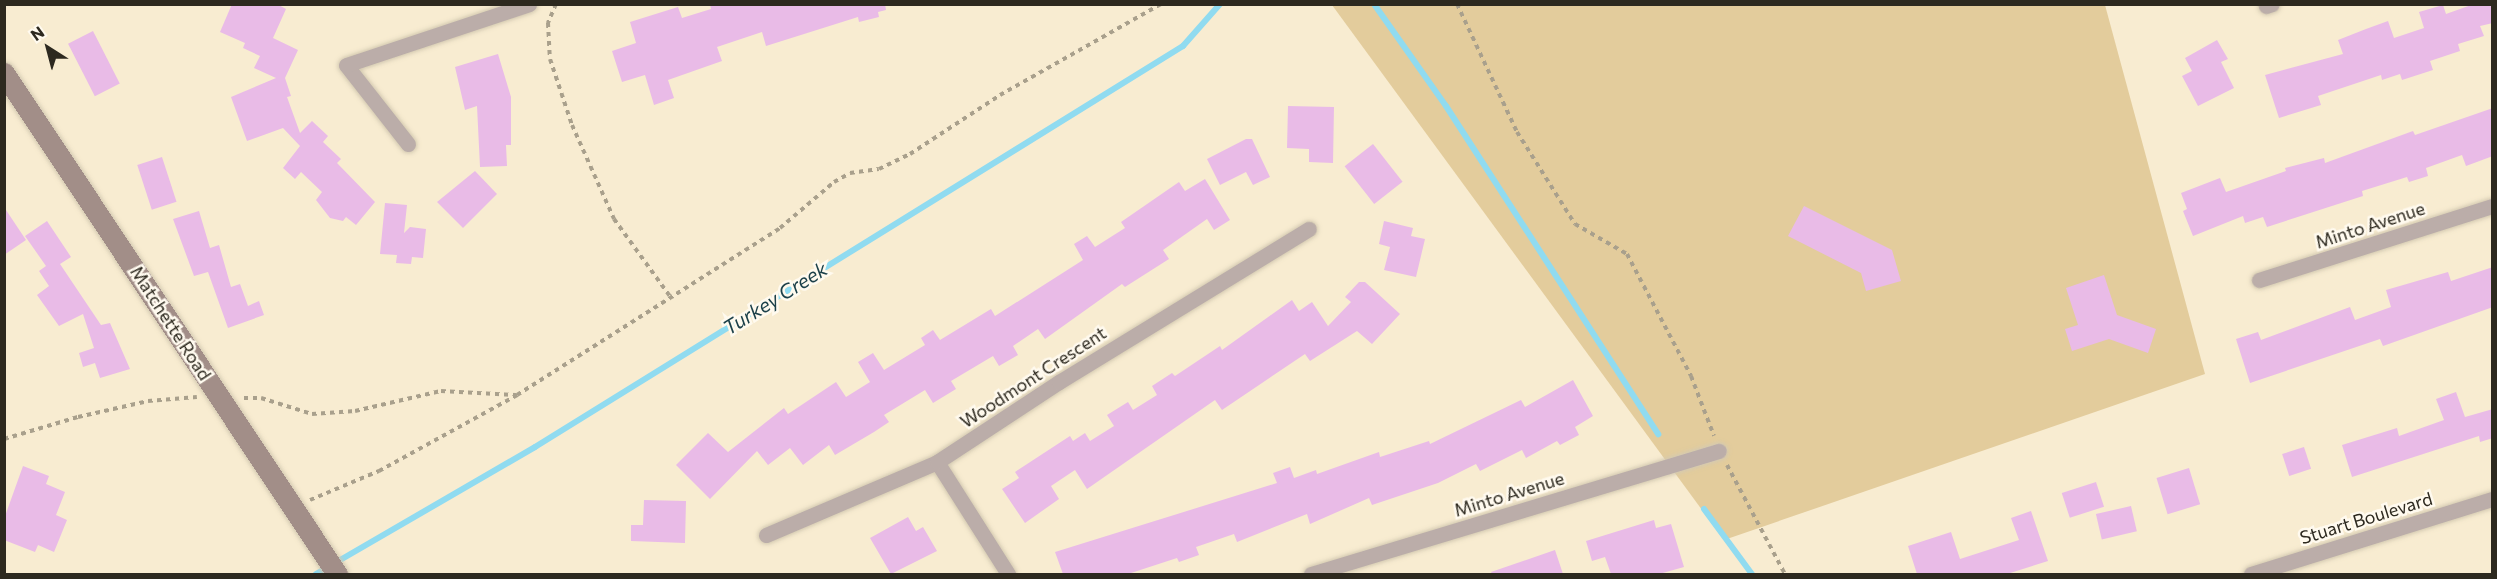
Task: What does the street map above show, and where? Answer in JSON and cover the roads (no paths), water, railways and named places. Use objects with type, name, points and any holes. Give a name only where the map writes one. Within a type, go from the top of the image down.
[{"type":"street","points":[[408,144],[346,65],[529,4]]},
{"type":"street","name":"Matchette Road","points":[[4,73],[337,574]]},
{"type":"street","name":"Minto Avenue","points":[[2259,280],[2493,206]]},
{"type":"street","name":"Woodmont Crescent","points":[[766,535],[937,462],[1059,381],[1309,229]]},
{"type":"street","name":"Minto Avenue","points":[[1311,574],[1719,451]]},
{"type":"street","points":[[937,462],[1008,574]]},
{"type":"street","name":"Stuart Boulevard","points":[[2259,573],[2493,499]]},
{"type":"waterway","name":"Turkey Creek","points":[[316,574],[535,447],[1183,46],[1220,4]]},
{"type":"waterway","points":[[1374,4],[1446,106],[1658,434]]},
{"type":"waterway","points":[[1704,509],[1752,574]]}]
